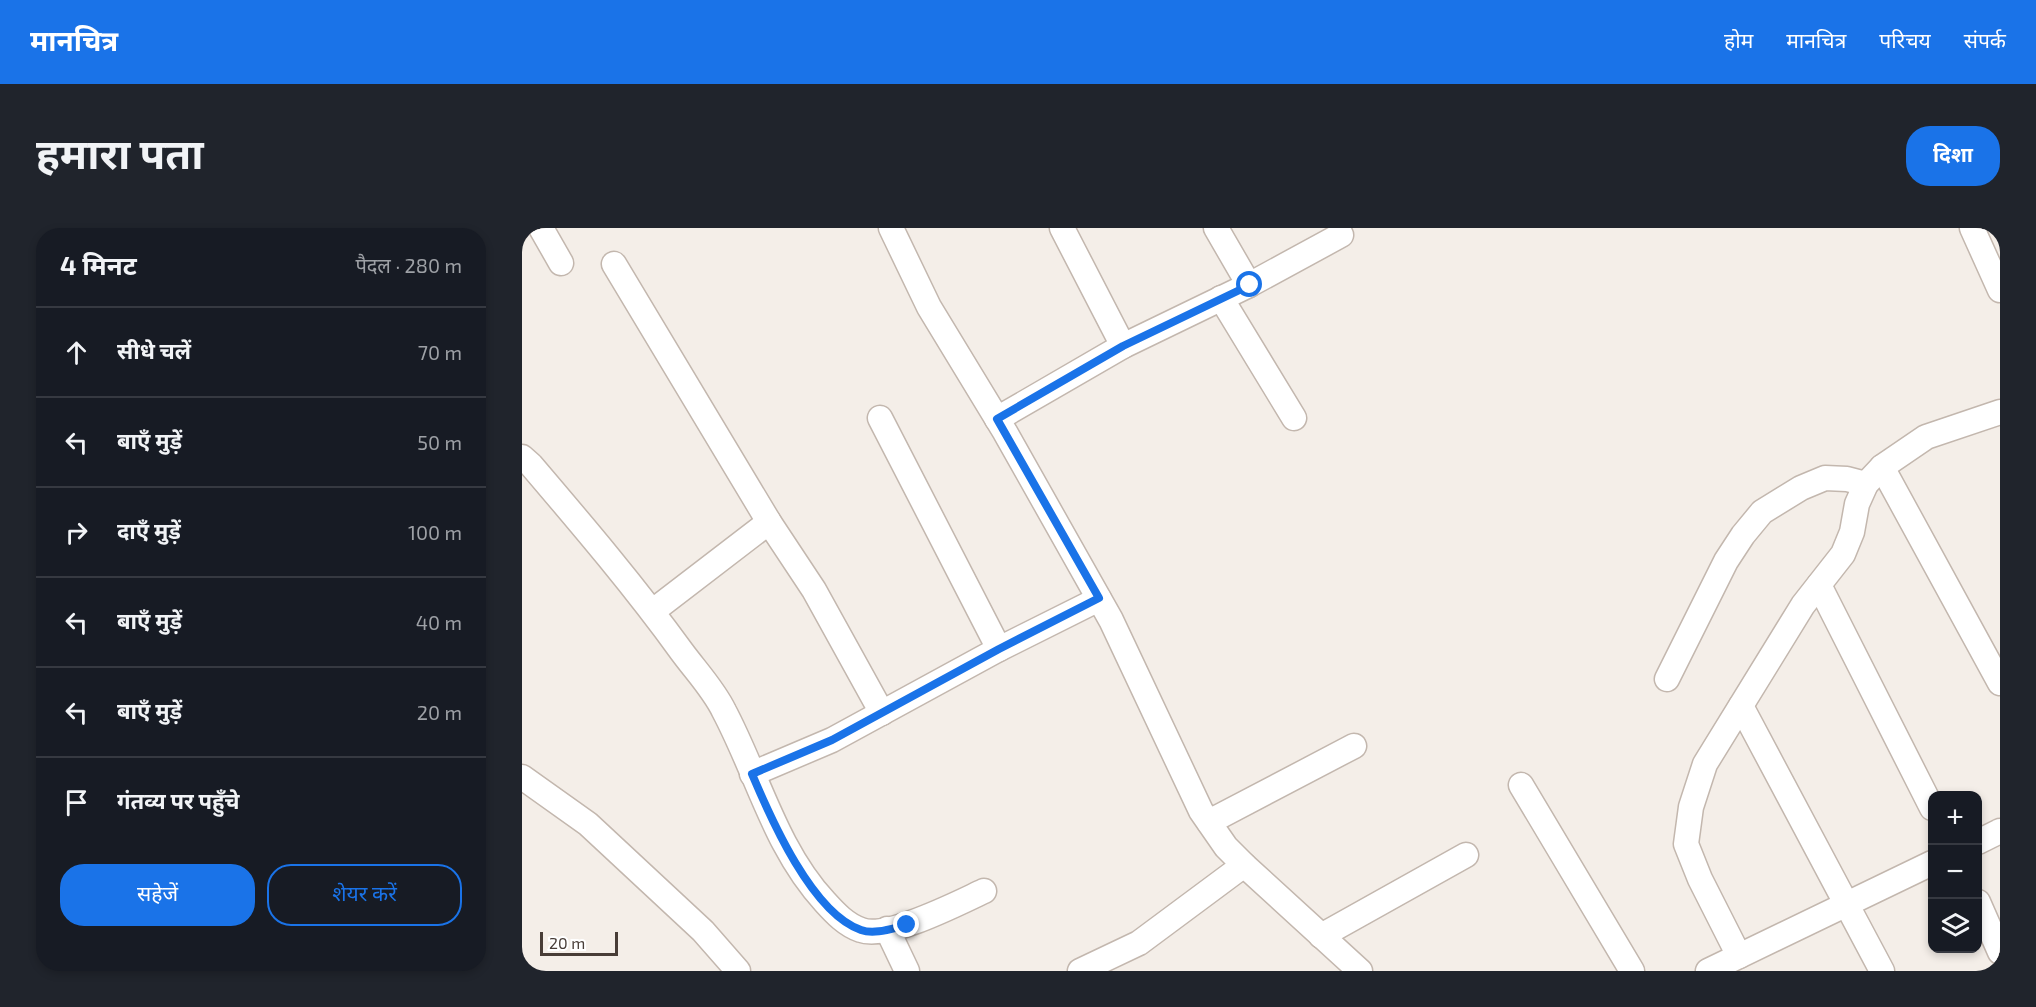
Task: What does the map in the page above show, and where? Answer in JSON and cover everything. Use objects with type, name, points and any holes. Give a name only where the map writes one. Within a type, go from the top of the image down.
[{"type":"street","points":[[542,228],[561,263]]},
{"type":"street","points":[[891,228],[929,307],[997,419],[1099,598],[1155,710],[1201,811],[1226,847],[1360,971]]},
{"type":"street","points":[[1062,228],[1123,346]]},
{"type":"street","points":[[1216,228],[1250,285]]},
{"type":"street","points":[[1972,228],[2000,290]]},
{"type":"street","points":[[997,419],[1123,346],[1250,285],[1341,235]]},
{"type":"street","points":[[614,264],[769,522],[814,591],[882,713]]},
{"type":"street","points":[[1221,298],[1294,418]]},
{"type":"street","points":[[1739,956],[1700,879],[1686,844],[1691,807],[1705,764],[1803,605],[1843,554],[1852,532],[1857,504],[1874,475],[1926,437],[2000,412]]},
{"type":"street","points":[[880,418],[999,649]]},
{"type":"street","points":[[525,468],[653,611],[724,709],[769,814],[794,861],[819,895],[839,917],[861,930],[873,932],[907,925],[984,891]]},
{"type":"street","points":[[1667,679],[1726,561],[1762,512],[1801,488],[1825,478],[1847,479],[1874,475]]},
{"type":"street","points":[[1874,475],[2000,683]]},
{"type":"street","points":[[653,611],[769,522]]},
{"type":"street","points":[[1819,585],[1928,800]]},
{"type":"street","points":[[752,774],[832,740],[999,649],[1099,598]]},
{"type":"street","points":[[1741,706],[1882,971]]},
{"type":"street","points":[[1209,822],[1354,746]]},
{"type":"street","points":[[522,777],[588,824],[703,931],[738,971]]},
{"type":"street","points":[[1521,785],[1632,971]]},
{"type":"street","points":[[1982,840],[2000,831]]},
{"type":"street","points":[[1321,936],[1466,855]]},
{"type":"street","points":[[1080,971],[1139,943],[1244,865]]},
{"type":"street","points":[[1708,971],[1928,865]]},
{"type":"street","points":[[1982,913],[2000,952]]},
{"type":"street","points":[[887,929],[908,971]]},
{"type":"route","points":[[907,925],[873,932],[861,930],[839,917],[819,895],[794,861],[769,814],[752,774],[832,740],[999,649],[1099,598],[997,419],[1123,346],[1250,285]]}]
